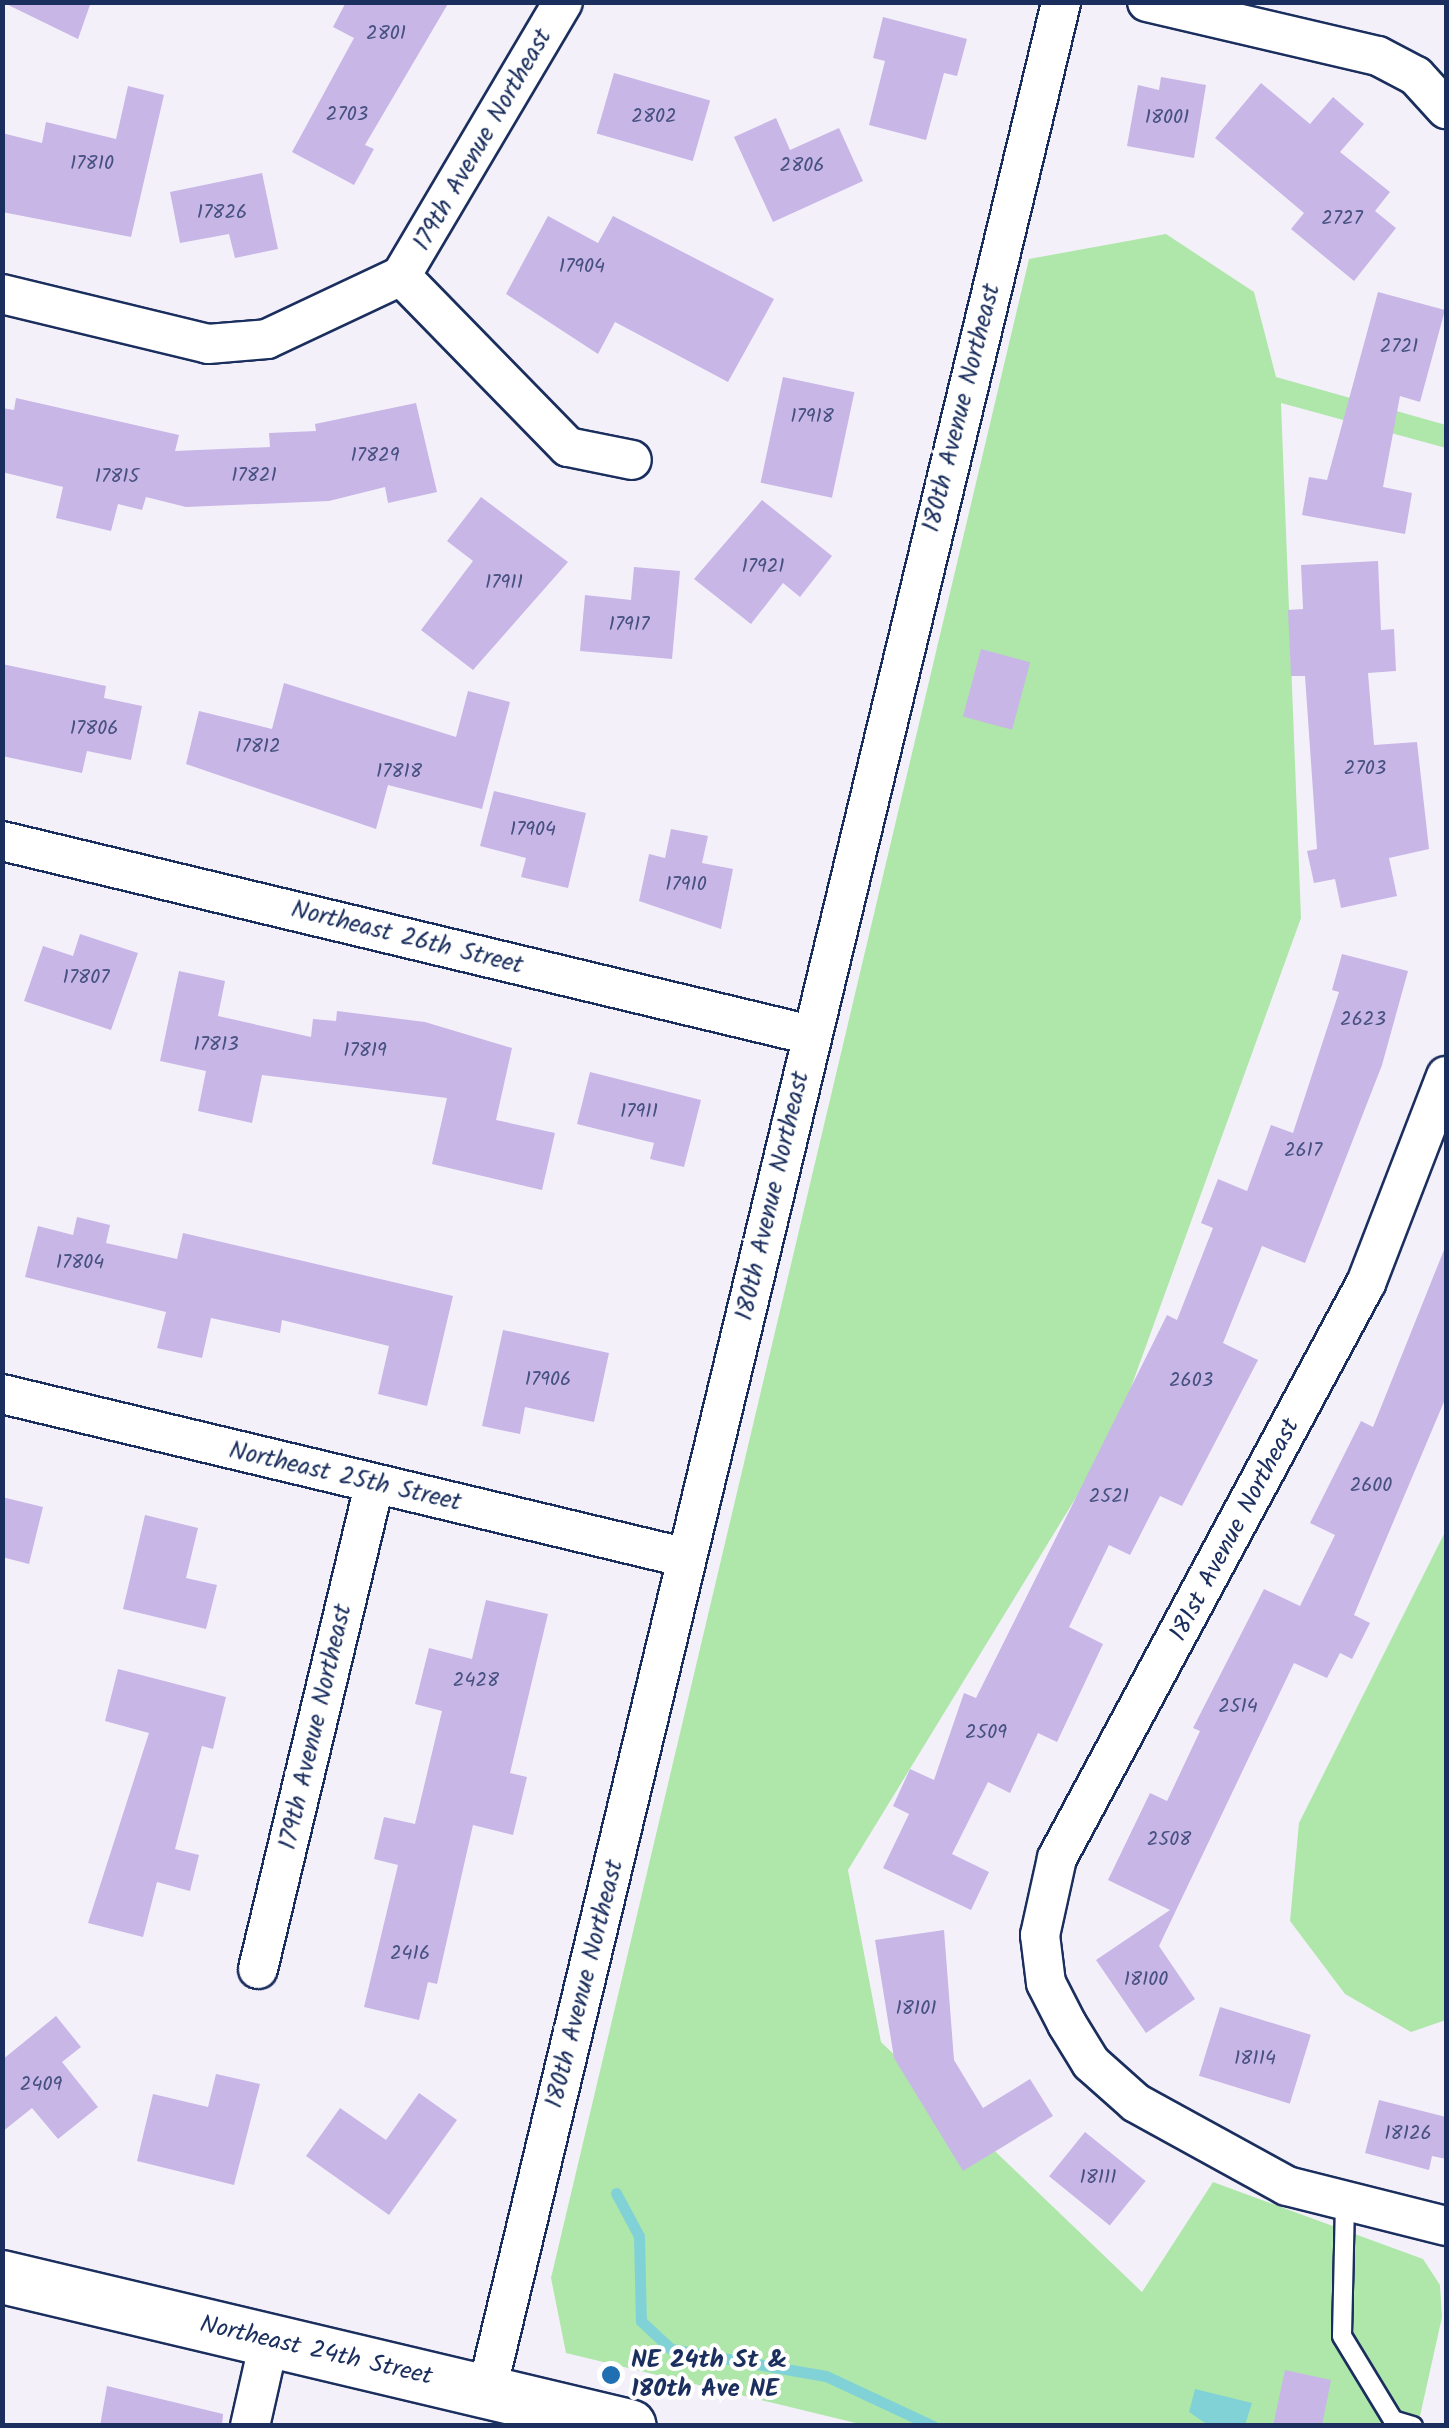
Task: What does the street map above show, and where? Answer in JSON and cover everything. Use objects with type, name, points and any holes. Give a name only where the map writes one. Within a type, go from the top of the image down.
[{"type":"main road","name":"Northeast 24th Street","points":[[2,2278],[630,2426]]},
{"type":"street","name":"179th Avenue Northeast","points":[[401,276],[563,2]]},
{"type":"street","name":"180th Avenue Northeast","points":[[488,2390],[1061,2]]},
{"type":"street","points":[[1147,2],[1378,56],[1416,76],[1446,109]]},
{"type":"street","points":[[2,294],[208,344],[267,339],[401,276],[568,446],[632,460]]},
{"type":"street","name":"Northeast 26th Street","points":[[2,841],[811,1036]]},
{"type":"street","name":"181st Avenue Northeast","points":[[1345,2203],[1287,2186],[1136,2103],[1091,2063],[1046,1983],[1044,1891],[1057,1858],[1366,1283],[1446,1076]]},
{"type":"street","name":"Northeast 25th Street","points":[[2,1394],[687,1558]]},
{"type":"street","name":"179th Avenue Northeast","points":[[258,1970],[374,1484]]},
{"type":"street","points":[[1345,2203],[1446,2226]]},
{"type":"street","points":[[250,2426],[269,2342]]},
{"type":"lane","points":[[1345,2203],[1342,2336],[1392,2420],[1414,2426]]},
{"type":"green space","points":[[1166,234],[1254,292],[1276,377],[1446,425],[1446,448],[1281,403],[1301,918],[1113,1437],[848,1870],[881,2042],[1142,2292],[1213,2182],[1423,2259],[1440,2285],[1442,2317],[1418,2425],[864,2425],[566,2353],[551,2278],[1029,259]]},
{"type":"green space","points":[[1446,1530],[1446,2020],[1411,2032],[1345,1994],[1290,1921],[1299,1823]]},
{"type":"water","points":[[1195,2389],[1252,2403],[1245,2425],[1208,2425],[1189,2412]]},
{"type":"building","points":[[2,2],[91,2],[78,39]]},
{"type":"building","points":[[346,2],[449,2],[365,145],[374,149],[354,185],[292,152],[354,38],[333,27]]},
{"type":"building","points":[[883,17],[967,39],[957,76],[944,73],[926,140],[869,125],[885,61],[873,58]]},
{"type":"building","points":[[614,73],[710,101],[693,161],[597,134]]},
{"type":"building","points":[[1161,77],[1206,85],[1194,158],[1127,146],[1138,85],[1159,90]]},
{"type":"building","points":[[1261,83],[1310,124],[1333,97],[1364,124],[1340,152],[1390,192],[1375,211],[1396,228],[1354,281],[1291,229],[1304,213],[1215,138]]},
{"type":"building","points":[[128,86],[164,95],[131,237],[2,212],[2,133],[42,143],[46,122],[116,139]]},
{"type":"building","points":[[776,118],[790,150],[839,128],[863,181],[773,222],[734,137]]},
{"type":"building","points":[[262,173],[278,249],[235,258],[229,234],[180,243],[170,192]]},
{"type":"building","points":[[548,216],[598,243],[613,216],[774,299],[728,382],[615,322],[598,354],[506,294]]},
{"type":"building","points":[[1378,292],[1445,310],[1420,402],[1400,396],[1383,487],[1412,493],[1405,534],[1302,515],[1309,477],[1327,480]]},
{"type":"building","points":[[783,377],[854,392],[832,498],[761,483]]},
{"type":"building","points":[[16,398],[179,435],[175,451],[270,447],[269,433],[316,431],[315,424],[416,403],[437,492],[388,503],[385,487],[329,501],[186,507],[146,497],[142,510],[118,504],[111,531],[56,518],[63,487],[2,472],[2,408],[14,410]]},
{"type":"building","points":[[481,497],[568,562],[473,670],[421,630],[473,561],[447,541]]},
{"type":"building","points":[[762,500],[832,556],[800,597],[783,583],[751,624],[694,579]]},
{"type":"building","points":[[1378,561],[1381,630],[1394,629],[1396,671],[1368,673],[1374,745],[1417,742],[1429,849],[1389,858],[1397,896],[1341,908],[1335,879],[1314,883],[1307,851],[1317,849],[1305,676],[1291,676],[1288,610],[1303,609],[1301,565]]},
{"type":"building","points":[[634,567],[680,571],[672,659],[580,651],[585,595],[631,600]]},
{"type":"building","points":[[981,649],[1030,662],[1012,730],[963,717]]},
{"type":"building","points":[[2,664],[106,686],[104,698],[142,706],[131,760],[87,751],[82,773],[2,756]]},
{"type":"building","points":[[284,683],[456,737],[468,691],[510,702],[482,809],[388,785],[376,829],[186,764],[199,711],[272,729]]},
{"type":"building","points":[[494,791],[586,813],[568,888],[521,877],[526,858],[480,846]]},
{"type":"building","points":[[671,829],[708,836],[702,863],[733,869],[721,929],[639,901],[649,854],[665,858]]},
{"type":"building","points":[[80,934],[138,953],[111,1030],[24,1001],[43,946],[73,956]]},
{"type":"building","points":[[1342,954],[1408,971],[1382,1065],[1305,1263],[1262,1246],[1223,1343],[1258,1360],[1182,1506],[1160,1496],[1130,1555],[1109,1545],[1069,1627],[1103,1644],[1057,1742],[1038,1733],[1010,1793],[988,1782],[952,1854],[989,1872],[971,1910],[883,1868],[909,1814],[893,1806],[910,1769],[934,1780],[964,1693],[976,1698],[1167,1315],[1177,1320],[1213,1228],[1201,1223],[1218,1179],[1247,1191],[1271,1125],[1293,1133],[1339,992],[1332,990]]},
{"type":"building","points":[[179,971],[225,981],[218,1016],[311,1037],[313,1019],[336,1021],[337,1011],[425,1022],[512,1048],[496,1120],[555,1133],[542,1190],[432,1164],[447,1098],[262,1075],[252,1123],[198,1111],[206,1071],[160,1061]]},
{"type":"building","points":[[590,1072],[701,1100],[684,1167],[650,1159],[654,1143],[577,1124]]},
{"type":"building","points":[[77,1217],[110,1225],[106,1243],[177,1259],[183,1233],[453,1296],[427,1406],[378,1394],[389,1346],[282,1320],[280,1333],[211,1318],[202,1358],[157,1348],[166,1312],[25,1277],[38,1226],[73,1235]]},
{"type":"building","points":[[1446,1245],[1446,1397],[1354,1615],[1370,1623],[1352,1659],[1340,1653],[1327,1678],[1294,1663],[1159,1946],[1195,1999],[1146,2033],[1096,1960],[1170,1910],[1108,1880],[1150,1793],[1167,1801],[1200,1731],[1193,1728],[1264,1589],[1300,1606],[1335,1535],[1310,1523],[1361,1421],[1373,1427]]},
{"type":"building","points":[[503,1330],[609,1353],[594,1422],[525,1407],[520,1434],[482,1426]]},
{"type":"building","points":[[2,1497],[43,1507],[29,1564],[2,1557]]},
{"type":"building","points":[[145,1515],[198,1528],[186,1578],[217,1585],[206,1629],[123,1609]]},
{"type":"building","points":[[486,1600],[548,1614],[510,1773],[527,1777],[513,1835],[473,1825],[437,1984],[428,1982],[419,2020],[364,2007],[398,1865],[374,1859],[384,1817],[415,1824],[442,1711],[415,1704],[429,1648],[472,1659]]},
{"type":"building","points":[[118,1669],[226,1697],[213,1749],[202,1746],[175,1849],[199,1855],[190,1891],[157,1882],[143,1937],[88,1923],[149,1733],[105,1721]]},
{"type":"building","points":[[944,1930],[954,2060],[983,2108],[1030,2079],[1053,2116],[963,2171],[894,2058],[875,1940]]},
{"type":"building","points":[[1220,2007],[1311,2035],[1290,2104],[1199,2076]]},
{"type":"building","points":[[56,2016],[81,2047],[62,2062],[98,2107],[58,2139],[32,2108],[2,2132],[2,2060]]},
{"type":"building","points":[[216,2074],[260,2084],[234,2185],[137,2161],[153,2094],[208,2107]]},
{"type":"building","points":[[419,2093],[457,2120],[389,2215],[306,2156],[340,2108],[386,2140]]},
{"type":"building","points":[[1379,2100],[1446,2117],[1446,2159],[1432,2156],[1429,2170],[1365,2153]]},
{"type":"building","points":[[1085,2132],[1146,2181],[1110,2225],[1049,2176]]},
{"type":"building","points":[[1285,2370],[1331,2380],[1322,2426],[1273,2426]]},
{"type":"building","points":[[107,2386],[223,2414],[222,2426],[100,2426]]},
{"type":"waterway","points":[[616,2193],[639,2236],[641,2321],[671,2349],[826,2376],[933,2426]]},
{"type":"place","name":"NE 24th St & 180th Ave NE","points":[[611,2375]]}]
